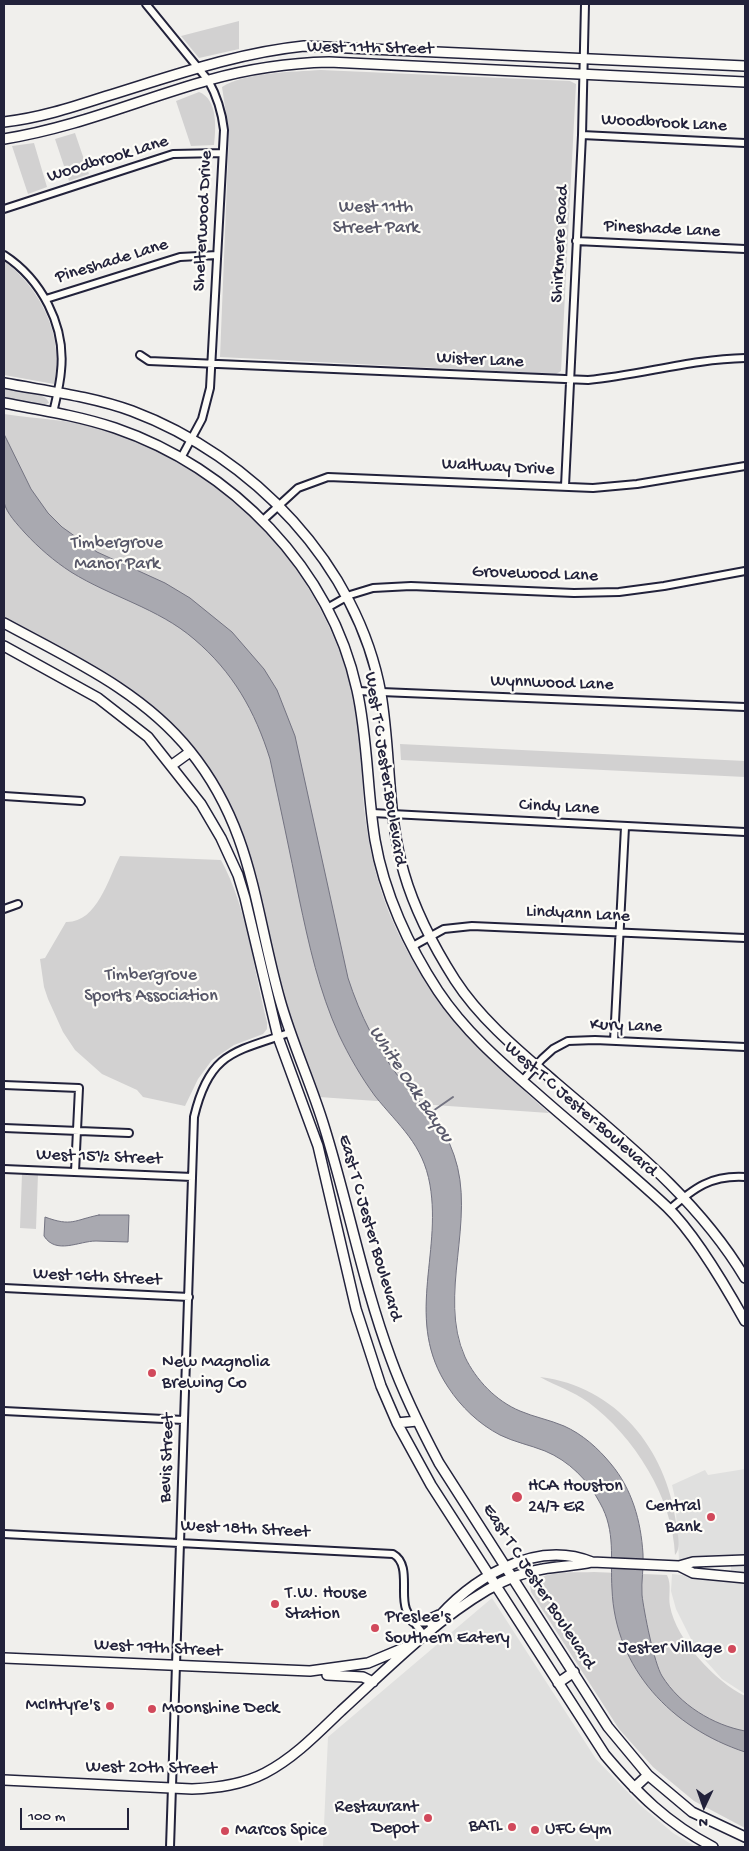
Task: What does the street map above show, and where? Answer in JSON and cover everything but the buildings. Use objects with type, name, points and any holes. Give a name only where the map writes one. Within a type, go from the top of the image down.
[{"type":"main road","name":"West 11th Street","points":[[4,122],[24,120],[64,110],[197,68],[276,49],[330,46],[745,66]]},
{"type":"main road","points":[[329,62],[330,46]]},
{"type":"main road","points":[[454,68],[456,52]]},
{"type":"main road","name":"West 11th Street","points":[[4,138],[70,126],[208,80],[274,66],[329,62],[745,82]]},
{"type":"main road","points":[[692,79],[693,63]]},
{"type":"main road","points":[[64,110],[70,126]]},
{"type":"main road","name":"West T C Jester Boulevard","points":[[4,383],[130,410],[191,439],[235,468],[277,506],[323,560],[346,597],[361,629],[380,692],[387,734],[393,814],[404,872],[430,936],[473,1004],[491,1024],[650,1164],[684,1197],[711,1228],[745,1278]]},
{"type":"main road","name":"West T C Jester Boulevard","points":[[8,404],[117,429],[182,458],[216,481],[262,521],[288,549],[327,608],[348,658],[357,691],[376,844],[396,914],[436,989],[453,1013],[481,1045],[670,1209],[722,1280],[745,1321]]},
{"type":"main road","name":"East T C Jester Boulevard","points":[[4,623],[124,690],[166,724],[190,752],[220,793],[247,857],[289,1033],[324,1123],[373,1304],[392,1361],[417,1421],[439,1463],[608,1727],[648,1775],[692,1812],[745,1837]]},
{"type":"main road","name":"East T C Jester Boulevard","points":[[4,646],[98,698],[148,737],[201,804],[221,838],[238,875],[278,1037],[318,1146],[356,1309],[374,1369],[397,1423],[431,1485],[605,1755],[634,1788],[663,1816],[689,1835],[713,1847]]},
{"type":"main road","points":[[172,765],[190,752]]},
{"type":"main road","points":[[325,1173],[337,1170]]},
{"type":"main road","points":[[356,1309],[373,1304]]},
{"type":"main road","points":[[397,1423],[417,1421]]},
{"type":"main road","name":"West 20th Street","points":[[4,1780],[172,1788],[225,1786],[265,1773],[292,1755],[416,1643],[464,1592],[490,1575],[506,1566],[538,1557],[580,1557],[594,1562]]},
{"type":"main road","points":[[594,1562],[679,1566],[693,1562],[745,1560]]},
{"type":"main road","name":"West 20th Street","points":[[424,1635],[495,1585],[542,1568],[594,1562]]},
{"type":"main road","points":[[679,1566],[693,1573],[745,1578]]},
{"type":"main road","points":[[413,1621],[431,1620],[442,1614]]},
{"type":"main road","name":"West 19th Street","points":[[310,1671],[344,1668],[368,1663],[416,1643]]},
{"type":"main road","name":"West 19th Street","points":[[4,1658],[310,1671],[363,1677],[372,1682]]},
{"type":"main road","points":[[558,1683],[574,1672]]},
{"type":"main road","points":[[634,1788],[648,1775]]},
{"type":"street","name":"Shelterwood Drive","points":[[146,4],[208,80],[215,93],[222,116],[212,364],[206,405],[182,458]]},
{"type":"street","name":"Shirkmere Road","points":[[565,486],[582,135],[585,4]]},
{"type":"street","name":"Woodbrook Lane","points":[[582,135],[745,143]]},
{"type":"street","name":"Woodbrook Lane","points":[[4,209],[174,154],[222,153]]},
{"type":"street","name":"Pineshade Lane","points":[[576,241],[745,249]]},
{"type":"street","points":[[4,255],[19,266],[46,299],[60,339],[61,370],[53,413]]},
{"type":"street","name":"Pineshade Lane","points":[[46,299],[180,257],[217,255]]},
{"type":"street","name":"Wister Lane","points":[[140,355],[149,361],[569,380],[628,377],[676,366],[745,358]]},
{"type":"street","name":"Waltway Drive","points":[[262,521],[298,488],[328,477],[593,488],[637,484],[745,466]]},
{"type":"street","name":"Grovewood Lane","points":[[327,608],[346,597],[373,588],[411,586],[574,593],[619,592],[745,571]]},
{"type":"street","name":"Wynnwood Lane","points":[[357,691],[745,707]]},
{"type":"street","points":[[4,796],[81,801]]},
{"type":"street","name":"Cindy Lane","points":[[372,813],[745,832]]},
{"type":"street","points":[[614,1041],[625,827]]},
{"type":"street","points":[[4,909],[18,904]]},
{"type":"street","name":"Lindyann Lane","points":[[413,946],[430,936],[450,928],[472,926],[745,938]]},
{"type":"street","name":"Bevis Street","points":[[170,1847],[194,1116],[199,1096],[208,1075],[226,1057],[289,1033]]},
{"type":"street","name":"Kury Lane","points":[[522,1081],[553,1049],[568,1041],[614,1041],[745,1047]]},
{"type":"street","points":[[4,1084],[80,1088],[75,1172]]},
{"type":"street","points":[[4,1128],[129,1133]]},
{"type":"street","name":"West 15½ Street","points":[[4,1169],[192,1177]]},
{"type":"street","points":[[670,1209],[690,1191],[715,1178],[745,1177]]},
{"type":"street","name":"West 16th Street","points":[[4,1288],[189,1297]]},
{"type":"street","points":[[4,1410],[184,1420]]},
{"type":"street","name":"West 18th Street","points":[[4,1534],[394,1554],[399,1558],[403,1568],[404,1602],[413,1621],[424,1635]]},
{"type":"shaded area","points":[[4,434],[31,489],[48,513],[62,527],[97,552],[165,583],[190,598],[232,632],[264,669],[277,690],[295,736],[348,978],[353,992],[370,1031],[384,1056],[401,1080],[438,1124],[454,1155],[460,1180],[461,1205],[455,1308],[457,1333],[465,1357],[481,1382],[503,1402],[520,1411],[571,1429],[601,1452],[611,1464],[625,1484],[638,1518],[643,1559],[642,1595],[650,1637],[662,1676],[678,1696],[698,1712],[721,1724],[745,1731],[745,1752],[718,1741],[694,1728],[652,1692],[636,1669],[624,1645],[616,1618],[612,1589],[611,1545],[608,1524],[600,1503],[584,1479],[554,1455],[492,1431],[465,1408],[448,1387],[435,1362],[428,1337],[426,1313],[432,1237],[432,1211],[427,1171],[409,1136],[375,1096],[360,1074],[332,1018],[320,985],[311,950],[270,759],[250,709],[241,693],[220,665],[180,628],[150,611],[86,581],[47,554],[30,539],[10,515],[4,502],[2,478]]},
{"type":"shaded area","points":[[99,1215],[129,1215],[128,1242],[96,1241],[61,1246],[49,1242],[44,1236],[45,1217],[67,1222]]},
{"type":"shaded area","points":[[745,1469],[745,1694],[722,1679],[697,1651],[676,1609],[671,1591],[672,1574],[731,1580],[731,1557],[679,1559],[675,1498],[672,1485],[705,1470],[708,1475]]},
{"type":"shaded area","points":[[492,1598],[596,1759],[640,1805],[673,1833],[696,1847],[323,1847],[328,1737]]},
{"type":"green space","points":[[239,21],[239,49],[199,58],[181,36]]},
{"type":"green space","name":"West 11th Street Park","points":[[321,70],[570,81],[576,84],[561,371],[556,374],[220,357],[229,133],[222,87],[244,78],[283,72]]},
{"type":"green space","points":[[199,92],[210,101],[213,108],[215,123],[214,145],[191,146],[176,101]]},
{"type":"green space","points":[[75,133],[89,174],[69,181],[55,139]]},
{"type":"green space","points":[[34,143],[47,187],[28,194],[12,146]]},
{"type":"green space","points":[[4,261],[29,285],[47,315],[56,349],[57,367],[54,384],[4,375]]},
{"type":"green space","points":[[4,389],[36,393],[49,403],[41,406],[5,400]]},
{"type":"green space","name":"Timbergrove Manor Park","points":[[4,414],[92,426],[151,447],[195,471],[235,501],[271,537],[301,577],[326,620],[345,666],[359,727],[364,807],[370,848],[385,902],[404,946],[420,974],[458,1023],[478,1046],[549,1113],[319,1097],[295,1036],[285,1003],[253,865],[236,819],[217,783],[158,713],[134,693],[111,677],[4,619]]},
{"type":"green space","points":[[400,744],[745,761],[745,777],[401,760]]},
{"type":"green space","name":"Timbergrove Sports Association","points":[[120,856],[221,860],[238,899],[244,919],[267,1029],[263,1034],[234,1045],[212,1060],[198,1079],[185,1106],[143,1097],[137,1090],[102,1074],[75,1050],[63,1032],[44,987],[40,959],[45,958],[66,922],[77,920],[94,908]]},
{"type":"green space","points":[[22,1174],[38,1174],[36,1229],[20,1228]]},
{"type":"green space","points":[[540,1377],[567,1383],[592,1393],[614,1408],[633,1426],[649,1446],[661,1470],[670,1495],[679,1540],[675,1555],[673,1533],[659,1491],[635,1450],[621,1432],[588,1402]]},
{"type":"green space","points":[[594,1572],[667,1575],[670,1606],[674,1619],[689,1646],[722,1681],[745,1696],[745,1828],[694,1801],[653,1767],[619,1729],[531,1592],[530,1585],[544,1576],[560,1573]]},
{"type":"waterway","name":"White Oak Bayou","points":[[430,1113],[453,1097]]},
{"type":"place","name":"New Magnolia Brewing Co","points":[[152,1373]]},
{"type":"place","name":"HCA Houston 24/7 ER","points":[[517,1497]]},
{"type":"place","name":"Central Bank","points":[[711,1517]]},
{"type":"place","name":"T.W. House Station","points":[[275,1604]]},
{"type":"place","name":"Preslee's Southern Eatery","points":[[375,1628]]},
{"type":"place","name":"Jester Village","points":[[732,1649]]},
{"type":"place","name":"McIntyre's","points":[[110,1706]]},
{"type":"place","name":"Moonshine Deck","points":[[152,1709]]},
{"type":"place","name":"Restaurant Depot","points":[[428,1818]]},
{"type":"place","name":"BATL","points":[[512,1827]]},
{"type":"place","name":"UFC Gym","points":[[535,1830]]},
{"type":"place","name":"Marcos Spice","points":[[225,1831]]}]
